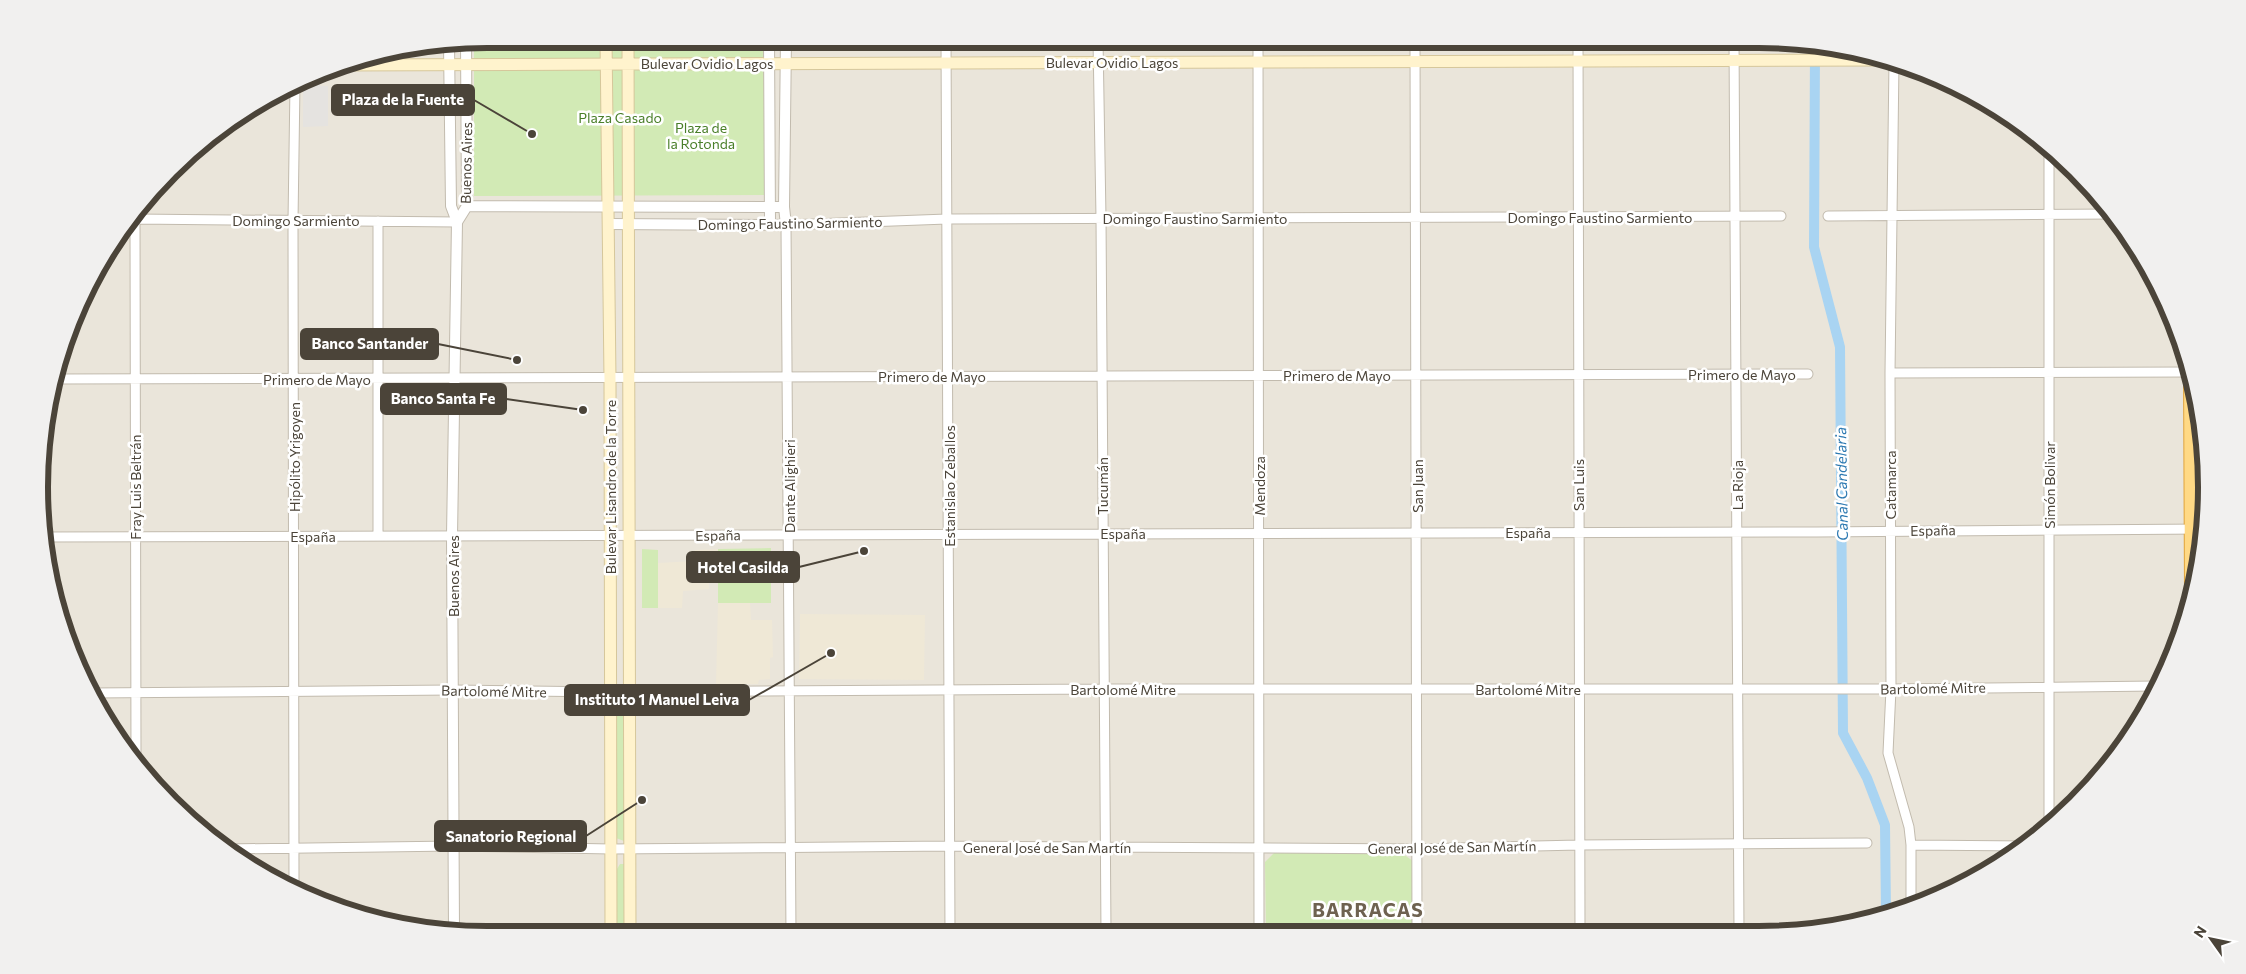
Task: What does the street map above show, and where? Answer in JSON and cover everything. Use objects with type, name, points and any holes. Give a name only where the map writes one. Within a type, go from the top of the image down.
[{"type":"highway","points":[[2193,419],[2198,520]]},
{"type":"main road","name":"Bulevar Lisandro de la Torre","points":[[606,48],[610,379],[609,692],[611,926]]},
{"type":"main road","name":"Bulevar Lisandro de la Torre","points":[[628,48],[630,926]]},
{"type":"main road","name":"Bulevar Ovidio Lagos","points":[[365,65],[1864,60]]},
{"type":"street","name":"Buenos Aires","points":[[457,222],[467,206],[466,48]]},
{"type":"street","points":[[770,48],[770,224]]},
{"type":"street","name":"Dante Alighieri","points":[[786,48],[784,207],[789,376],[791,926]]},
{"type":"street","name":"Estanislao Zeballos","points":[[946,48],[950,926]]},
{"type":"street","name":"Tucumán","points":[[1098,48],[1106,926]]},
{"type":"street","name":"Mendoza","points":[[1258,48],[1259,926]]},
{"type":"street","name":"San Juan","points":[[1415,48],[1418,689],[1417,926]]},
{"type":"street","name":"San Luis","points":[[1578,48],[1580,926]]},
{"type":"street","name":"La Rioja","points":[[1734,48],[1739,926]]},
{"type":"street","name":"Buenos Aires","points":[[449,49],[451,206],[457,222],[452,536],[454,926]]},
{"type":"street","name":"Catamarca","points":[[1894,69],[1890,373],[1890,763],[1909,827],[1911,899]]},
{"type":"street","name":"Hipólito Yrigoyen","points":[[294,881],[293,221],[295,92]]},
{"type":"street","name":"Simón Bolivar","points":[[2049,157],[2049,817]]},
{"type":"street","name":"Domingo Faustino Sarmiento","points":[[467,206],[784,207]]},
{"type":"street","points":[[1828,216],[2104,214]]},
{"type":"street","name":"Domingo Faustino Sarmiento","points":[[609,224],[786,225],[947,219],[1781,216]]},
{"type":"street","name":"Domingo Sarmiento","points":[[138,219],[457,222]]},
{"type":"street","points":[[378,221],[376,379],[378,536]]},
{"type":"street","name":"Fray Luis Beltrán","points":[[135,224],[136,752]]},
{"type":"street","points":[[1890,373],[2183,370]]},
{"type":"street","name":"Primero de Mayo","points":[[61,379],[610,379],[789,376],[1808,374]]},
{"type":"street","name":"España","points":[[50,537],[1858,532],[2197,529]]},
{"type":"street","name":"Bartolomé Mitre","points":[[99,693],[294,693],[453,690],[630,692],[1103,689],[1891,689],[2150,686]]},
{"type":"street","name":"General José de San Martín","points":[[238,849],[454,846],[611,849],[950,846],[1417,849],[1580,844],[1867,843]]},
{"type":"street","points":[[1911,845],[2012,846]]},
{"type":"shaded area","points":[[458,48],[1788,48],[1816,51],[1873,62],[1927,81],[1953,93],[1979,106],[2027,138],[2070,176],[2089,197],[2108,219],[2140,267],[2165,319],[2175,346],[2184,373],[2195,430],[2198,458],[2198,516],[2195,544],[2184,601],[2165,655],[2140,707],[2108,755],[2070,798],[2049,817],[2027,836],[1979,868],[1927,893],[1873,912],[1816,923],[1788,926],[458,926],[430,923],[373,912],[319,893],[293,881],[267,868],[219,836],[176,798],[138,755],[106,707],[93,681],[81,655],[62,601],[51,544],[48,516],[48,458],[51,430],[62,373],[81,319],[106,267],[138,219],[176,176],[219,138],[267,106],[319,81],[373,62],[430,51]]},
{"type":"shaded area","points":[[320,81],[320,86],[328,86],[328,126],[303,127],[303,88]]},
{"type":"shaded area","points":[[718,549],[718,571],[709,572],[709,589],[683,591],[682,608],[658,608],[658,563],[694,561],[695,550]]},
{"type":"shaded area","points":[[718,603],[750,603],[751,620],[772,620],[773,657],[770,658],[770,679],[759,680],[758,684],[716,684]]},
{"type":"shaded area","points":[[800,614],[925,615],[924,680],[799,679]]},
{"type":"green space","name":"Plaza Casado","points":[[474,48],[766,48],[766,195],[474,196]]},
{"type":"green space","points":[[771,548],[771,603],[718,603],[718,549]]},
{"type":"green space","points":[[642,549],[658,550],[658,608],[642,608]]},
{"type":"green space","points":[[621,707],[625,707],[624,841],[616,838],[617,711]]},
{"type":"green space","points":[[1275,852],[1403,854],[1413,861],[1412,926],[1266,926],[1265,862]]},
{"type":"green space","points":[[620,864],[625,864],[628,926],[616,926],[617,869]]},
{"type":"waterway","name":"Canal Candelaria","points":[[1815,51],[1814,247],[1840,347],[1843,733],[1867,778],[1885,825],[1886,908]]},
{"type":"place","name":"Plaza de la Fuente","points":[[532,134]]},
{"type":"place","name":"Banco Santander","points":[[517,360]]},
{"type":"place","name":"Banco Santa Fe","points":[[583,410]]},
{"type":"place","name":"Hotel Casilda","points":[[864,551]]},
{"type":"place","name":"Instituto 1 Manuel Leiva","points":[[831,653]]},
{"type":"place","name":"Sanatorio Regional","points":[[642,800]]},
{"type":"district","name":"BARRACAS","points":[[1368,909]]},
{"type":"park label","name":"Plaza de la Rotonda","points":[[701,136]]}]
